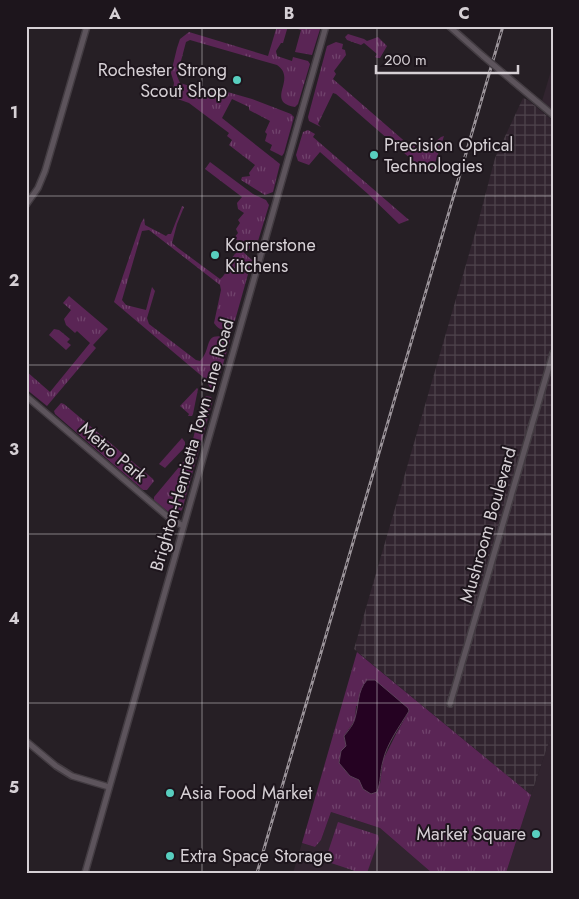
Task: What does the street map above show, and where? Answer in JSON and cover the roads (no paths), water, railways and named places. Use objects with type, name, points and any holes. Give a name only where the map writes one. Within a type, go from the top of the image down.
[{"type":"street","points":[[26,204],[38,188],[46,171],[87,26]]},
{"type":"street","name":"Brighton-Henrietta Town Line Road","points":[[85,873],[326,26]]},
{"type":"street","points":[[449,26],[553,115]]},
{"type":"street","name":"Mushroom Boulevard","points":[[450,704],[553,353]]},
{"type":"street","name":"Metro Park","points":[[26,396],[168,517],[183,526]]},
{"type":"street","points":[[26,741],[56,766],[72,776],[109,787]]},
{"type":"railway","points":[[257,873],[503,26]]},
{"type":"place","name":"Rochester Strong Scout Shop","points":[[237,80]]},
{"type":"place","name":"Precision Optical Technologies","points":[[374,155]]},
{"type":"place","name":"Kornerstone Kitchens","points":[[215,255]]},
{"type":"place","name":"Asia Food Market","points":[[170,793]]},
{"type":"place","name":"Market Square","points":[[536,834]]},
{"type":"place","name":"Extra Space Storage","points":[[170,856]]}]
